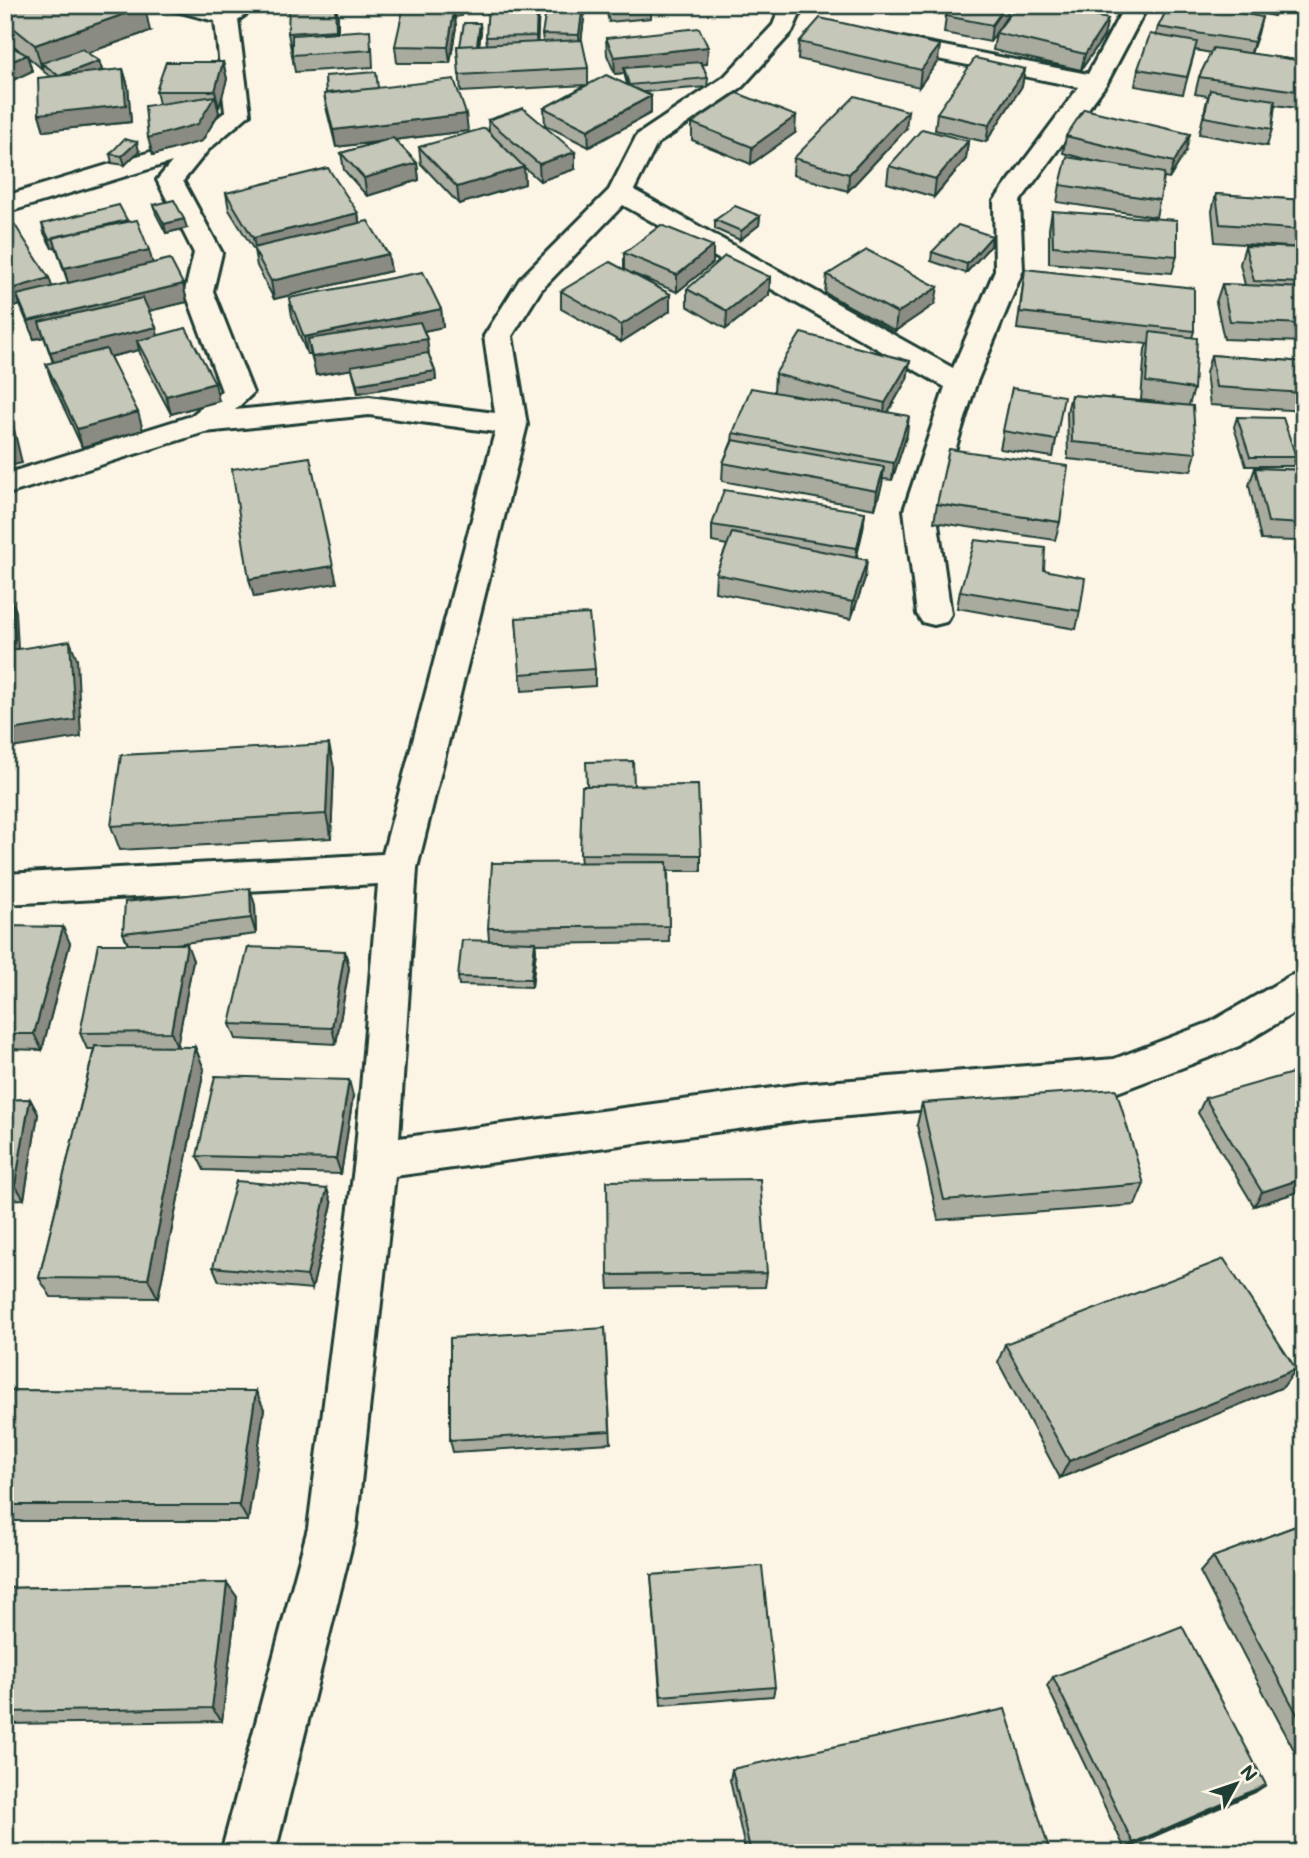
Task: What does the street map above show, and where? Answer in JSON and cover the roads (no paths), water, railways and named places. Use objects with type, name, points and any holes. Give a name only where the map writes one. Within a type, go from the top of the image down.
[{"type":"street","points":[[181,5],[237,11],[239,114],[199,145],[170,180],[208,253],[199,291],[238,393],[202,424]]},
{"type":"street","points":[[933,614],[920,510],[961,384],[1009,270],[1007,201],[1095,83],[1137,5]]},
{"type":"street","points":[[248,1853],[332,1528],[376,1160],[398,868],[512,425],[498,336],[530,285],[620,194],[646,139],[733,82],[795,21]]},
{"type":"street","points":[[859,36],[1095,83]]},
{"type":"street","points":[[5,205],[199,145]]},
{"type":"street","points":[[620,194],[961,384]]},
{"type":"street","points":[[5,485],[202,424],[369,406],[512,425]]},
{"type":"street","points":[[5,889],[398,868]]},
{"type":"street","points":[[376,1160],[802,1102],[1115,1076],[1225,1034],[1304,988]]}]
